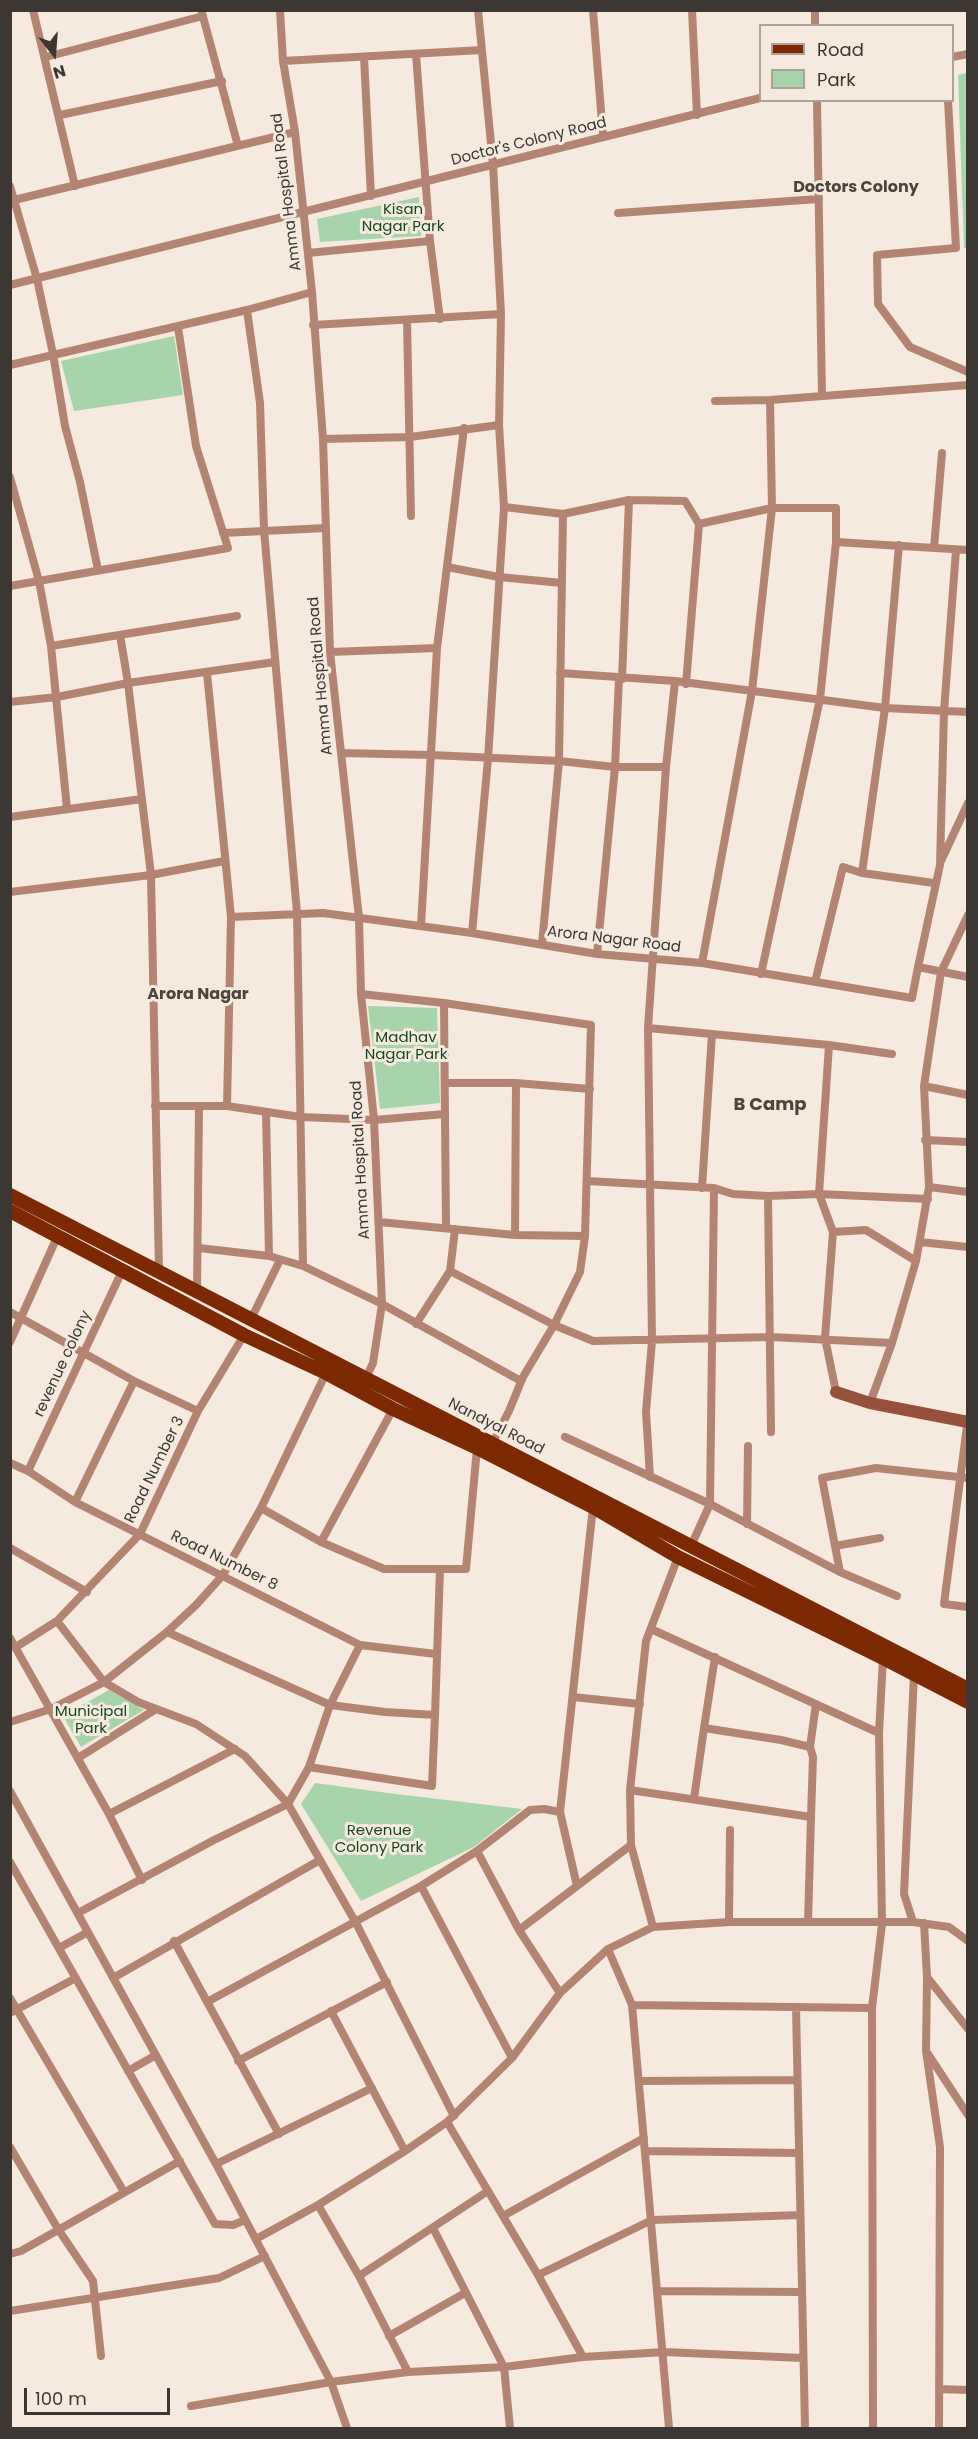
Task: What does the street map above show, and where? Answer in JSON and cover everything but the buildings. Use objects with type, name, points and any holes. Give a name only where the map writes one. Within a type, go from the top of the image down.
[{"type":"main road","name":"Nandyal Road","points":[[10,1195],[968,1689]]},
{"type":"main road","name":"Nandyal Road","points":[[10,1211],[244,1335],[477,1448],[593,1507],[678,1557],[968,1702]]},
{"type":"street","points":[[33,10],[60,115],[75,186]]},
{"type":"street","name":"Amma Hospital Road","points":[[280,10],[283,61],[296,132],[312,292],[323,439],[330,652],[359,918],[362,994],[374,1120],[381,1304]]},
{"type":"street","points":[[472,933],[488,759],[504,507],[499,425],[501,314],[493,164],[478,10]]},
{"type":"street","points":[[593,10],[603,136]]},
{"type":"street","points":[[692,10],[697,115]]},
{"type":"street","points":[[46,57],[202,13],[238,146]]},
{"type":"street","points":[[283,61],[482,50]]},
{"type":"street","points":[[416,54],[430,241],[440,319]]},
{"type":"street","points":[[364,57],[371,196]]},
{"type":"street","points":[[60,115],[222,81]]},
{"type":"street","name":"Doctor's Colony Road","points":[[10,285],[759,98]]},
{"type":"street","points":[[817,102],[822,396]]},
{"type":"street","points":[[948,102],[956,248],[877,255],[878,304],[910,347],[968,372]]},
{"type":"street","points":[[12,201],[296,132]]},
{"type":"street","points":[[10,186],[12,201],[38,279],[65,426],[80,482],[98,570]]},
{"type":"street","points":[[618,213],[819,199]]},
{"type":"street","points":[[308,253],[430,241]]},
{"type":"street","points":[[10,365],[178,327],[312,292]]},
{"type":"street","points":[[247,310],[260,403],[264,530],[297,913],[303,1266]]},
{"type":"street","points":[[314,325],[501,314]]},
{"type":"street","points":[[407,321],[411,516]]},
{"type":"street","points":[[10,586],[228,548],[196,446],[178,327]]},
{"type":"street","points":[[715,401],[770,400],[968,385]]},
{"type":"street","points":[[702,963],[752,691],[772,508],[770,400]]},
{"type":"street","points":[[323,439],[410,437],[499,425]]},
{"type":"street","points":[[421,926],[437,648],[464,428]]},
{"type":"street","points":[[933,548],[942,453]]},
{"type":"street","points":[[10,477],[15,510],[39,581],[51,646],[68,809]]},
{"type":"street","points":[[504,507],[563,513],[629,500],[685,501],[699,524],[686,684]]},
{"type":"street","points":[[597,954],[615,767],[629,500]]},
{"type":"street","points":[[699,524],[772,508],[836,508],[836,542],[820,699],[761,974]]},
{"type":"street","points":[[542,944],[559,761],[563,513]]},
{"type":"street","points":[[223,533],[326,528]]},
{"type":"street","points":[[836,542],[968,550]]},
{"type":"street","points":[[862,873],[885,708],[899,545]]},
{"type":"street","points":[[940,865],[944,711],[956,550]]},
{"type":"street","points":[[447,567],[499,577],[562,584]]},
{"type":"street","points":[[51,646],[237,616]]},
{"type":"street","points":[[120,635],[151,875],[159,1271]]},
{"type":"street","points":[[330,652],[437,648]]},
{"type":"street","points":[[10,702],[57,697],[128,683],[275,662]]},
{"type":"street","points":[[207,673],[231,917],[227,1106]]},
{"type":"street","points":[[560,673],[675,681],[885,708],[968,712]]},
{"type":"street","points":[[650,1477],[646,1412],[652,1341],[648,1028],[666,767],[675,681]]},
{"type":"street","points":[[341,753],[559,761],[615,767],[666,767]]},
{"type":"street","points":[[10,817],[142,799]]},
{"type":"street","points":[[968,803],[934,883],[918,967],[968,977]]},
{"type":"street","points":[[10,892],[151,875],[224,861]]},
{"type":"street","points":[[815,982],[843,867],[862,873],[934,883]]},
{"type":"street","name":"Arora Nagar Road","points":[[231,917],[323,913],[472,933],[597,954],[702,963],[912,998],[918,967]]},
{"type":"street","points":[[870,1403],[892,1342],[920,1242],[929,1187],[924,1086],[941,972],[967,917]]},
{"type":"street","points":[[362,994],[444,1003],[591,1025],[585,1236],[580,1272],[554,1325],[521,1381],[492,1444]]},
{"type":"street","points":[[416,1324],[450,1271],[451,1228],[445,1114],[444,1003]]},
{"type":"street","points":[[648,1028],[829,1045],[892,1054]]},
{"type":"street","points":[[702,1188],[712,1034]]},
{"type":"street","points":[[829,1045],[819,1194],[833,1232],[825,1338],[836,1392],[870,1403],[967,1421],[963,1478],[944,1604],[968,1607]]},
{"type":"street","points":[[445,1083],[516,1083],[590,1089]]},
{"type":"street","points":[[514,1235],[516,1083]]},
{"type":"street","points":[[924,1086],[968,1095]]},
{"type":"street","points":[[155,1106],[227,1106],[301,1117],[374,1120],[445,1114]]},
{"type":"street","points":[[197,1291],[199,1106]]},
{"type":"street","points":[[266,1112],[269,1256]]},
{"type":"street","points":[[926,1140],[968,1142]]},
{"type":"street","points":[[587,1181],[714,1188],[733,1194],[768,1197],[819,1194],[928,1199]]},
{"type":"street","points":[[929,1187],[968,1192]]},
{"type":"street","points":[[691,1546],[710,1504],[714,1188]]},
{"type":"street","points":[[768,1197],[771,1432]]},
{"type":"street","points":[[379,1222],[514,1235],[585,1236]]},
{"type":"street","points":[[833,1232],[866,1230],[916,1261]]},
{"type":"street","points":[[10,1342],[58,1235]]},
{"type":"street","points":[[920,1242],[968,1247]]},
{"type":"street","points":[[199,1248],[269,1256],[303,1266],[381,1304],[521,1381]]},
{"type":"street","points":[[251,1319],[280,1260]]},
{"type":"street","name":"revenue colony","points":[[28,1471],[123,1269]]},
{"type":"street","points":[[450,1271],[554,1325],[593,1341],[771,1337],[892,1342]]},
{"type":"street","points":[[358,1391],[373,1363],[381,1304]]},
{"type":"street","points":[[10,1312],[83,1350],[134,1381],[198,1411]]},
{"type":"street","name":"Road Number 3","points":[[16,1647],[57,1621],[140,1534],[198,1411],[244,1335]]},
{"type":"street","points":[[10,1722],[51,1709],[104,1682],[167,1632],[196,1605],[223,1575],[261,1508],[326,1373]]},
{"type":"street","points":[[75,1502],[134,1381]]},
{"type":"street","points":[[321,1542],[393,1409]]},
{"type":"street","points":[[565,1437],[710,1504],[840,1572],[897,1596]]},
{"type":"street","points":[[747,1524],[748,1446]]},
{"type":"street","points":[[261,1508],[321,1542],[384,1569],[466,1569],[477,1448]]},
{"type":"street","name":"Road Number 8","points":[[10,1462],[75,1502],[360,1645],[436,1654]]},
{"type":"street","points":[[840,1572],[822,1478],[876,1468],[963,1478]]},
{"type":"street","points":[[577,1886],[560,1812],[593,1507]]},
{"type":"street","points":[[835,1546],[880,1538]]},
{"type":"street","points":[[10,1548],[87,1592]]},
{"type":"street","points":[[653,1927],[631,1845],[630,1790],[646,1641],[678,1557]]},
{"type":"street","points":[[309,1767],[432,1786],[440,1569]]},
{"type":"street","points":[[57,1621],[104,1682],[138,1702],[196,1724],[235,1749],[245,1756],[288,1804],[387,1982],[451,2119],[488,2191],[583,2357]]},
{"type":"street","points":[[651,1629],[879,1733]]},
{"type":"street","points":[[167,1632],[330,1705],[435,1715]]},
{"type":"street","points":[[10,1638],[109,1814],[142,1880]]},
{"type":"street","points":[[78,1914],[214,1840],[288,1804],[309,1767],[330,1705],[360,1645]]},
{"type":"street","points":[[694,1798],[715,1657]]},
{"type":"street","points":[[873,2428],[872,2008],[882,1924],[879,1733],[883,1658]]},
{"type":"street","points":[[913,1922],[904,1894],[914,1674]]},
{"type":"street","points":[[573,1697],[640,1704]]},
{"type":"street","points":[[808,1922],[813,1757],[810,1747],[816,1704]]},
{"type":"street","points":[[78,1758],[156,1709]]},
{"type":"street","points":[[704,1728],[782,1740],[810,1747]]},
{"type":"street","points":[[109,1814],[235,1749]]},
{"type":"street","points":[[630,1790],[811,1817]]},
{"type":"street","points":[[10,1791],[265,2256],[331,2382],[347,2428]]},
{"type":"street","points":[[207,2002],[421,1886],[477,1851],[530,1810],[544,1809],[560,1812]]},
{"type":"street","points":[[729,1922],[730,1830]]},
{"type":"street","points":[[519,1930],[631,1845]]},
{"type":"street","points":[[477,1851],[519,1930],[560,1993]]},
{"type":"street","points":[[113,1978],[174,1941],[320,1860]]},
{"type":"street","points":[[10,1862],[215,2224],[233,2225],[245,2220]]},
{"type":"street","points":[[421,1886],[512,2058]]},
{"type":"street","points":[[256,2239],[318,2205],[405,2151],[451,2119],[512,2058],[560,1993],[608,1949],[653,1927],[729,1922],[882,1924],[913,1922],[949,1927],[968,1941]]},
{"type":"street","points":[[924,1923],[927,1977],[926,2051],[940,2147],[939,2428]]},
{"type":"street","points":[[59,1948],[88,1932]]},
{"type":"street","points":[[174,1941],[279,2134]]},
{"type":"street","points":[[608,1949],[632,2005],[669,2428]]},
{"type":"street","points":[[927,1977],[968,2029]]},
{"type":"street","points":[[14,2011],[76,1978]]},
{"type":"street","points":[[238,2061],[387,1982]]},
{"type":"street","points":[[10,1998],[14,2011],[124,2192]]},
{"type":"street","points":[[632,2005],[872,2008]]},
{"type":"street","points":[[796,2007],[805,2428]]},
{"type":"street","points":[[331,2011],[405,2151]]},
{"type":"street","points":[[926,2051],[968,2115]]},
{"type":"street","points":[[128,2071],[156,2055]]},
{"type":"street","points":[[639,2081],[797,2080]]},
{"type":"street","points":[[216,2164],[372,2088]]},
{"type":"street","points":[[503,2216],[644,2138]]},
{"type":"street","points":[[10,2147],[58,2229],[93,2281],[101,2356]]},
{"type":"street","points":[[645,2151],[799,2153]]},
{"type":"street","points":[[10,2254],[21,2251],[180,2161]]},
{"type":"street","points":[[359,2276],[488,2191]]},
{"type":"street","points":[[318,2205],[359,2276],[408,2372]]},
{"type":"street","points":[[538,2275],[652,2220],[800,2216]]},
{"type":"street","points":[[433,2228],[504,2367],[510,2428]]},
{"type":"street","points":[[10,2311],[219,2278],[265,2256]]},
{"type":"street","points":[[658,2291],[802,2292]]},
{"type":"street","points":[[389,2337],[465,2292]]},
{"type":"street","points":[[191,2406],[331,2382],[408,2372],[504,2367],[583,2357],[664,2352],[803,2358]]},
{"type":"street","points":[[939,2389],[968,2390]]},
{"type":"green space","points":[[967,73],[968,248],[964,248],[958,75]]},
{"type":"green space","name":"Kisan Nagar Park","points":[[419,197],[421,236],[320,242],[317,219]]},
{"type":"green space","points":[[174,336],[183,395],[74,411],[61,361]]},
{"type":"green space","name":"Madhav Nagar Park","points":[[368,1006],[437,1008],[440,1103],[380,1109]]},
{"type":"green space","name":"Municipal Park","points":[[109,1690],[144,1710],[81,1747],[63,1716]]},
{"type":"green space","name":"Revenue Colony Park","points":[[315,1783],[522,1809],[474,1847],[361,1901],[301,1804]]},
{"type":"district","name":"Doctors Colony","points":[[856,188]]},
{"type":"district","name":"Arora Nagar","points":[[198,995]]},
{"type":"district","name":"B Camp","points":[[770,1105]]}]
